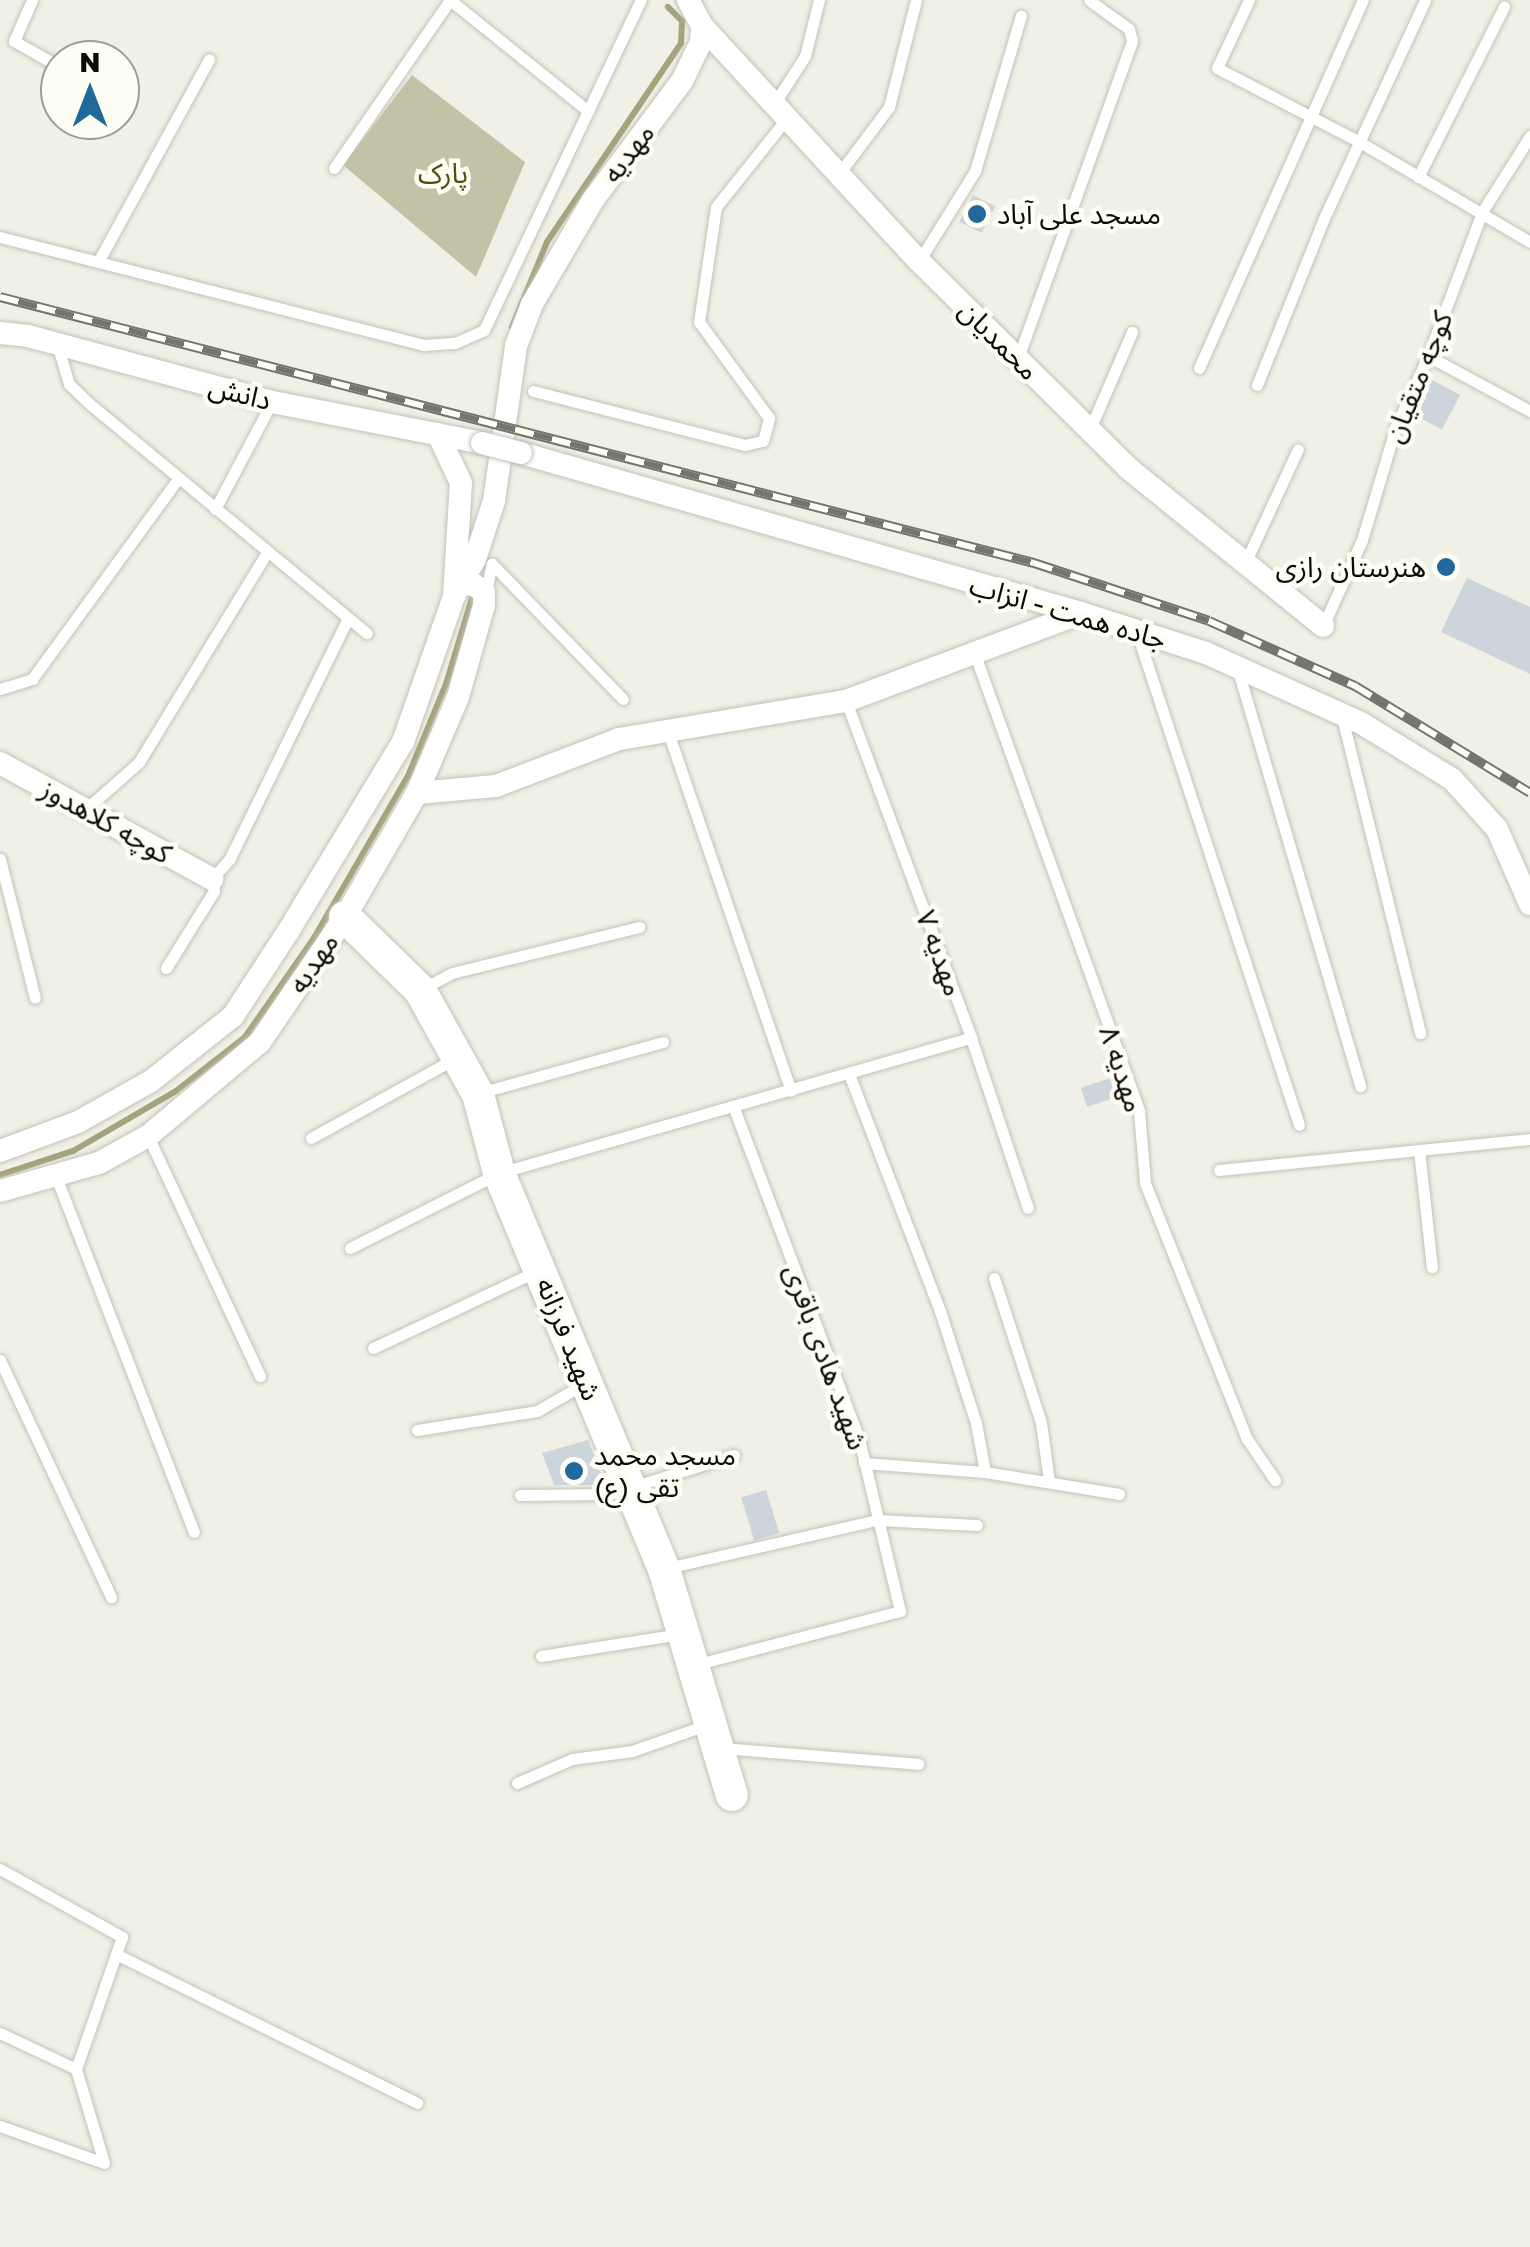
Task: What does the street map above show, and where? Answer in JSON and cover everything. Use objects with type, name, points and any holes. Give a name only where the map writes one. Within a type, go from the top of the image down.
[{"type":"street","points":[[688,0],[702,26]]},
{"type":"street","name":"محمدیان","points":[[702,26],[918,261],[1128,468],[1323,626]]},
{"type":"street","name":"مهدیه","points":[[457,591],[475,558],[494,501],[516,346],[532,304],[593,200],[682,81],[701,42],[702,26]]},
{"type":"street","name":"دانش","points":[[0,333],[58,344],[272,402],[482,443]]},
{"type":"street","points":[[0,1150],[78,1122],[151,1081],[233,1016],[311,894],[403,742],[457,591],[461,483],[438,434]]},
{"type":"street","name":"جاده همت - انزاب","points":[[482,443],[1081,613],[1237,667],[1341,714],[1452,779],[1497,829],[1530,904]]},
{"type":"street","points":[[457,591],[479,587],[484,592],[484,603]]},
{"type":"street","name":"مهدیه","points":[[0,1191],[99,1163],[148,1136],[260,1042],[345,917],[416,792],[458,697],[484,603]]},
{"type":"street","points":[[416,792],[496,786],[619,739],[846,701],[1081,613]]},
{"type":"street","name":"کوچه کلاهدوز","points":[[0,763],[212,879]]},
{"type":"street","points":[[311,894],[345,917]]},
{"type":"street","name":"شهید فرزانه","points":[[345,917],[420,990],[478,1094],[499,1173],[664,1569],[732,1795]]},
{"type":"lane","points":[[32,0],[14,40],[40,56]]},
{"type":"lane","points":[[334,168],[450,0],[588,111]]},
{"type":"lane","points":[[0,237],[424,345],[455,343],[484,330],[641,0]]},
{"type":"lane","points":[[533,391],[745,445],[763,441],[770,418],[700,322],[716,207],[782,109],[804,56],[818,0]]},
{"type":"lane","points":[[838,175],[888,106],[916,0]]},
{"type":"lane","points":[[1018,358],[1132,40],[1128,28],[1090,0]]},
{"type":"lane","points":[[1250,0],[1216,68],[1358,141],[1530,242]]},
{"type":"lane","points":[[1200,368],[1363,0]]},
{"type":"lane","points":[[1257,385],[1358,141],[1425,0]]},
{"type":"lane","points":[[1418,178],[1504,7]]},
{"type":"lane","points":[[918,261],[975,171],[1022,16]]},
{"type":"lane","points":[[98,262],[208,59]]},
{"type":"lane","name":"کوچه متقیان","points":[[1323,626],[1362,540],[1396,426],[1428,356],[1482,212],[1530,136]]},
{"type":"lane","points":[[1089,429],[1132,332]]},
{"type":"lane","points":[[58,344],[69,384],[367,634]]},
{"type":"lane","points":[[1428,356],[1530,411]]},
{"type":"lane","points":[[215,510],[272,402]]},
{"type":"lane","points":[[1246,561],[1298,449]]},
{"type":"lane","points":[[0,689],[32,679],[178,479]]},
{"type":"lane","points":[[85,810],[139,762],[267,552]]},
{"type":"lane","points":[[484,603],[492,564],[624,699]]},
{"type":"lane","points":[[166,968],[214,890],[212,879],[230,858],[348,618]]},
{"type":"lane","points":[[1136,630],[1299,1125]]},
{"type":"lane","name":"مهدیه ۸","points":[[974,652],[1139,1112],[1146,1183],[1247,1439],[1276,1480]]},
{"type":"lane","points":[[1237,667],[1360,1086]]},
{"type":"lane","name":"مهدیه ۷","points":[[846,701],[971,1038],[1028,1208]]},
{"type":"lane","points":[[1341,714],[1420,1033]]},
{"type":"lane","points":[[668,732],[791,1091]]},
{"type":"lane","points":[[0,859],[35,998]]},
{"type":"lane","points":[[420,990],[452,974],[639,927]]},
{"type":"lane","points":[[350,1248],[499,1173],[971,1038]]},
{"type":"lane","points":[[478,1094],[663,1042]]},
{"type":"lane","points":[[311,1138],[460,1056]]},
{"type":"lane","points":[[849,1074],[940,1310],[976,1423],[985,1472]]},
{"type":"lane","name":"شهید هادی باقری","points":[[689,1649],[900,1611],[864,1463],[734,1108]]},
{"type":"lane","points":[[148,1136],[260,1376]]},
{"type":"lane","points":[[1219,1170],[1530,1139]]},
{"type":"lane","points":[[1419,1150],[1432,1267]]},
{"type":"lane","points":[[56,1174],[194,1532]]},
{"type":"lane","points":[[374,1348],[540,1269]]},
{"type":"lane","points":[[994,1278],[1041,1423],[1049,1480]]},
{"type":"lane","points":[[0,1360],[111,1596]]},
{"type":"lane","points":[[416,1430],[537,1411],[586,1383]]},
{"type":"lane","points":[[520,1495],[610,1494],[734,1454]]},
{"type":"lane","points":[[864,1463],[985,1472],[1119,1494]]},
{"type":"lane","points":[[664,1569],[878,1520],[978,1525]]},
{"type":"lane","points":[[541,1656],[689,1649]]},
{"type":"lane","points":[[516,1783],[572,1759],[717,1735],[918,1764]]},
{"type":"lane","points":[[0,1868],[122,1936],[76,2068],[104,2163],[0,2126]]},
{"type":"lane","points":[[116,1954],[417,2103]]},
{"type":"lane","points":[[0,2033],[76,2068]]},
{"type":"green space","name":"پارک","points":[[412,75],[525,162],[476,277],[343,165]]},
{"type":"building","name":"مسجد علی آباد","points":[[973,195],[995,206],[982,233],[959,222]]},
{"type":"building","points":[[1432,380],[1460,395],[1442,429],[1414,414]]},
{"type":"building","name":"هنرستان رازی","points":[[1467,578],[1530,607],[1530,674],[1441,632]]},
{"type":"building","points":[[1117,1076],[1123,1095],[1087,1107],[1081,1088]]},
{"type":"building","name":"مسجد محمد تقی (ع)","points":[[588,1440],[605,1485],[554,1485],[542,1453]]},
{"type":"building","points":[[766,1490],[779,1533],[754,1541],[741,1498]]},
{"type":"waterway","points":[[512,327],[547,242],[681,43],[682,21],[668,7]]},
{"type":"waterway","points":[[0,1175],[73,1151],[176,1091],[245,1037],[314,938],[408,776],[446,684],[474,591]]},
{"type":"railway","points":[[0,297],[1034,563],[1209,621],[1355,686],[1530,793]]},
{"type":"place","name":"مسجد علی آباد","points":[[977,214]]},
{"type":"place","name":"هنرستان رازی","points":[[1446,567]]},
{"type":"place","name":"مسجد محمد تقی (ع)","points":[[574,1471]]}]
